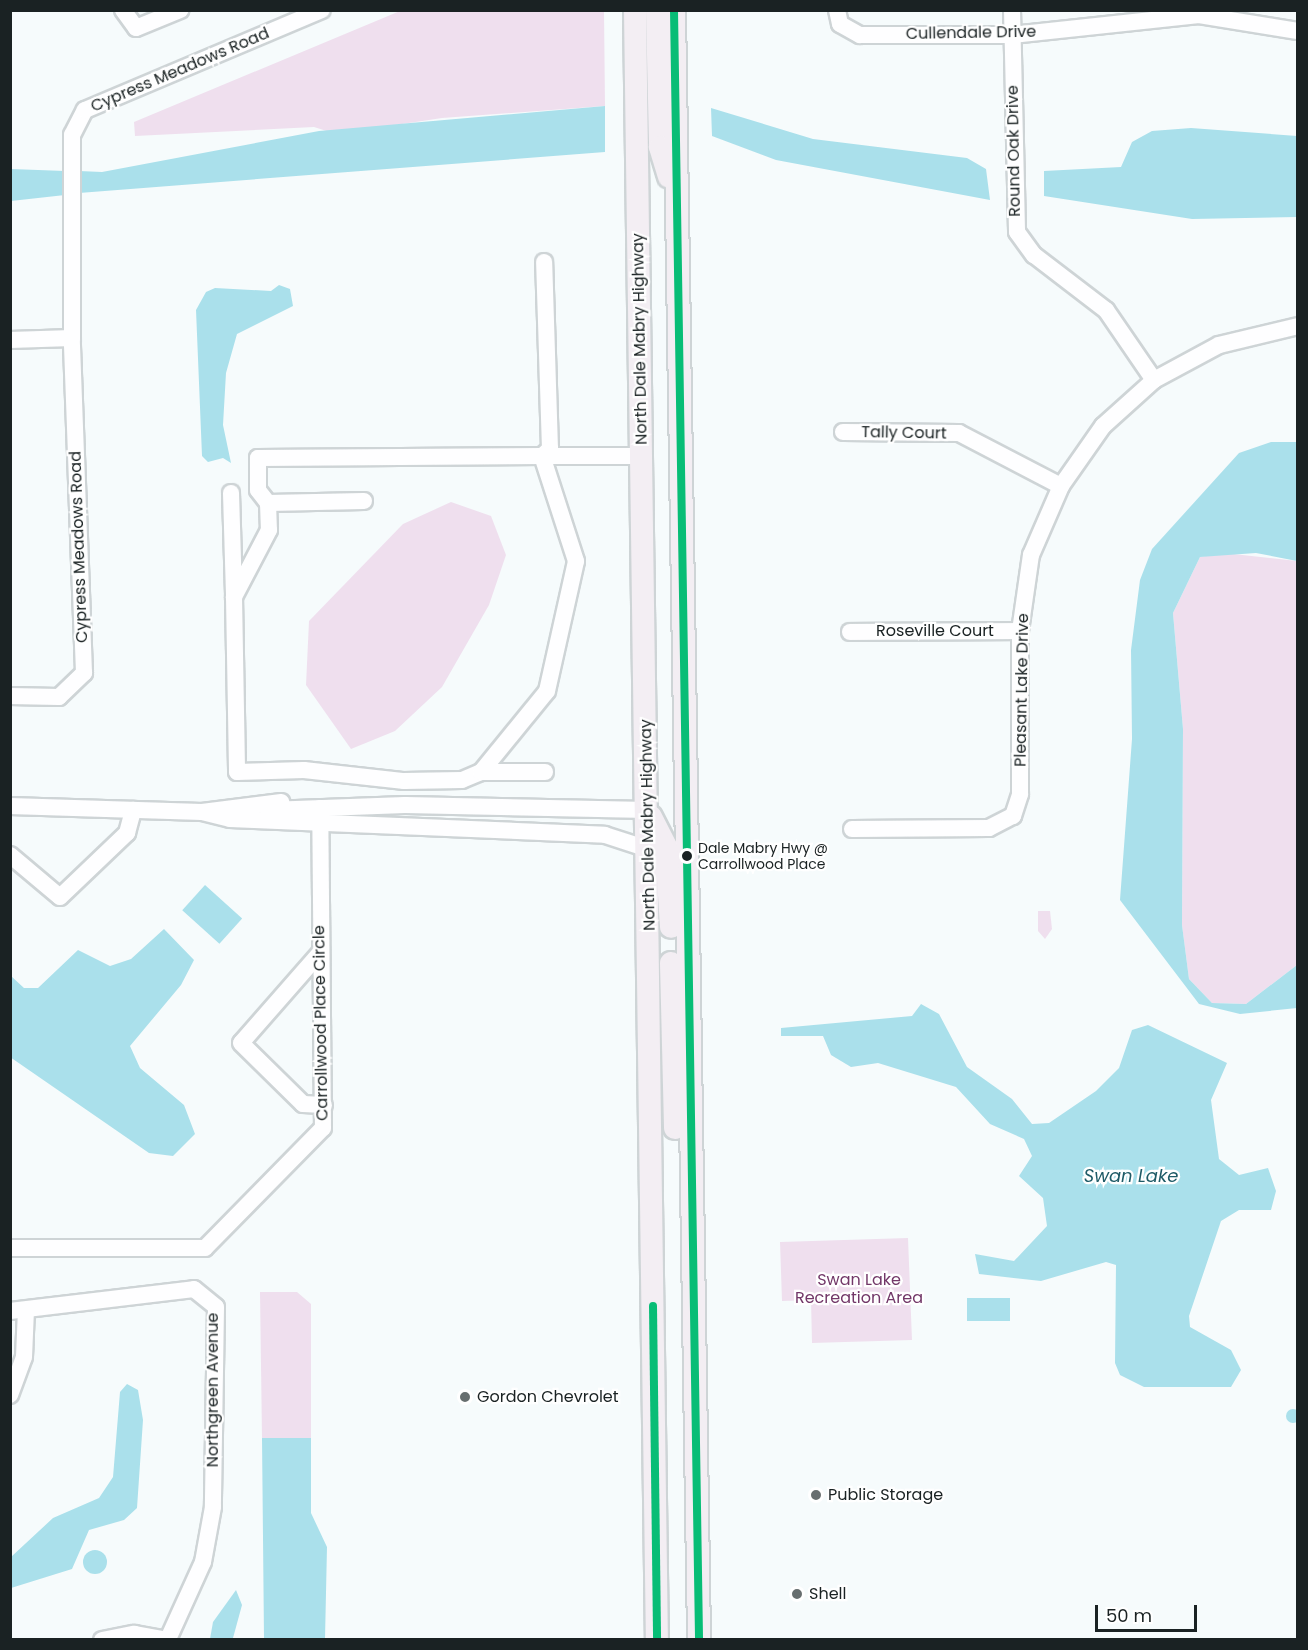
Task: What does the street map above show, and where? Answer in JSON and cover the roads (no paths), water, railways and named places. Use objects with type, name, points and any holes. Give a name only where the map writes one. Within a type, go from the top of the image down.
[{"type":"main road","name":"North Dale Mabry Highway","points":[[634,10],[648,810],[657,1640]]},
{"type":"main road","points":[[657,10],[660,147],[677,202]]},
{"type":"main road","points":[[674,10],[699,1640]]},
{"type":"main road","points":[[648,810],[666,847],[669,868],[676,1145],[691,1190]]},
{"type":"street","points":[[123,10],[136,28],[180,10]]},
{"type":"street","name":"Cypress Meadows Road","points":[[10,696],[59,697],[84,673],[72,339],[72,135],[85,110],[322,10]]},
{"type":"street","name":"Cullendale Drive","points":[[837,10],[840,24],[860,35],[1012,35],[1199,13],[1298,31]]},
{"type":"street","name":"Round Oak Drive","points":[[1012,10],[1017,232],[1034,255],[1106,310],[1154,380]]},
{"type":"street","points":[[542,456],[550,448],[544,262]]},
{"type":"street","name":"Pleasant Lake Drive","points":[[852,829],[989,828],[1013,816],[1020,794],[1020,630],[1031,555],[1061,486],[1103,426],[1154,380],[1219,345],[1298,326]]},
{"type":"street","points":[[10,340],[72,339]]},
{"type":"street","name":"Tally Court","points":[[843,432],[959,433],[1061,486]]},
{"type":"street","points":[[481,772],[547,691],[576,561],[542,456]]},
{"type":"street","points":[[234,597],[269,530],[268,504],[258,490],[258,458],[642,456]]},
{"type":"street","points":[[231,493],[237,772],[304,770],[404,781],[462,780],[481,772],[545,772]]},
{"type":"street","points":[[268,504],[364,501]]},
{"type":"street","name":"Roseville Court","points":[[850,632],[1020,630]]},
{"type":"street","points":[[404,781],[408,825]]},
{"type":"street","points":[[202,812],[231,809],[261,801],[320,815],[405,805],[648,810]]},
{"type":"street","points":[[10,806],[320,815],[408,825],[605,835],[648,849]]},
{"type":"street","points":[[517,830],[518,807]]},
{"type":"street","points":[[10,855],[60,897],[127,834],[133,810]]},
{"type":"street","name":"Carrollwood Place Circle","points":[[10,1248],[205,1248],[323,1128],[319,954],[320,815]]},
{"type":"street","points":[[319,954],[241,1043],[303,1104],[324,1105]]},
{"type":"street","name":"Northgreen Avenue","points":[[18,1310],[194,1289],[216,1307],[213,1507],[203,1562],[168,1640],[134,1634],[102,1640]]},
{"type":"street","points":[[10,1395],[24,1357],[18,1310]]},
{"type":"water","points":[[605,106],[605,152],[79,193],[79,171],[102,172],[319,131]]},
{"type":"water","points":[[711,108],[813,139],[967,158],[986,169],[990,200],[776,160],[712,136]]},
{"type":"water","points":[[1191,128],[1297,136],[1297,217],[1192,219],[1044,196],[1044,171],[1121,167],[1132,142],[1152,131]]},
{"type":"water","points":[[11,169],[65,171],[65,195],[11,201]]},
{"type":"water","points":[[279,285],[290,289],[293,306],[237,334],[226,373],[223,425],[231,463],[223,458],[208,462],[202,456],[196,310],[206,292],[215,288],[271,291]]},
{"type":"water","points":[[1271,442],[1297,442],[1297,561],[1256,553],[1200,557],[1173,613],[1183,729],[1182,925],[1189,979],[1212,1003],[1246,1004],[1297,965],[1297,1008],[1240,1014],[1199,1004],[1120,900],[1132,739],[1131,650],[1140,580],[1152,549],[1239,453]]},
{"type":"water","points":[[205,885],[242,918],[219,944],[182,910]]},
{"type":"water","points":[[164,929],[194,960],[181,985],[130,1046],[140,1068],[184,1105],[195,1134],[173,1156],[149,1153],[10,1057],[11,976],[24,988],[38,988],[78,950],[110,966],[131,959]]},
{"type":"water","name":"Swan Lake","points":[[921,1004],[939,1014],[967,1067],[1012,1099],[1032,1124],[1049,1123],[1096,1091],[1119,1068],[1132,1030],[1148,1025],[1227,1063],[1211,1100],[1219,1159],[1239,1175],[1268,1168],[1276,1191],[1271,1210],[1239,1210],[1221,1221],[1189,1316],[1190,1327],[1231,1350],[1241,1370],[1231,1387],[1144,1387],[1120,1375],[1115,1363],[1116,1265],[1106,1262],[1041,1281],[979,1274],[975,1254],[1014,1261],[1047,1226],[1043,1198],[1019,1176],[1032,1156],[1024,1139],[990,1124],[956,1087],[878,1063],[851,1067],[831,1055],[823,1036],[781,1036],[781,1028],[912,1016]]},
{"type":"water","points":[[967,1298],[1010,1298],[1010,1321],[967,1321]]},
{"type":"water","points":[[127,1384],[138,1390],[143,1420],[137,1508],[124,1520],[89,1530],[72,1569],[11,1588],[11,1557],[53,1518],[99,1498],[113,1477],[120,1392]]},
{"type":"water","points":[[1290,1409],[1296,1409],[1300,1416],[1296,1423],[1290,1423],[1286,1419],[1286,1413]]},
{"type":"water","points":[[262,1438],[311,1438],[311,1513],[327,1547],[325,1639],[264,1639]]},
{"type":"water","points":[[95,1550],[104,1553],[107,1562],[104,1571],[95,1574],[86,1571],[83,1562],[86,1553]]},
{"type":"water","points":[[236,1590],[242,1605],[233,1638],[210,1639],[213,1622]]},
{"type":"place","name":"Dale Mabry Hwy @ Carrollwood Place","points":[[687,856]]},
{"type":"place","name":"Gordon Chevrolet","points":[[465,1397]]},
{"type":"place","name":"Public Storage","points":[[816,1495]]},
{"type":"place","name":"Shell","points":[[797,1594]]},
{"type":"park label","name":"Swan Lake Recreation Area","points":[[859,1289]]}]
